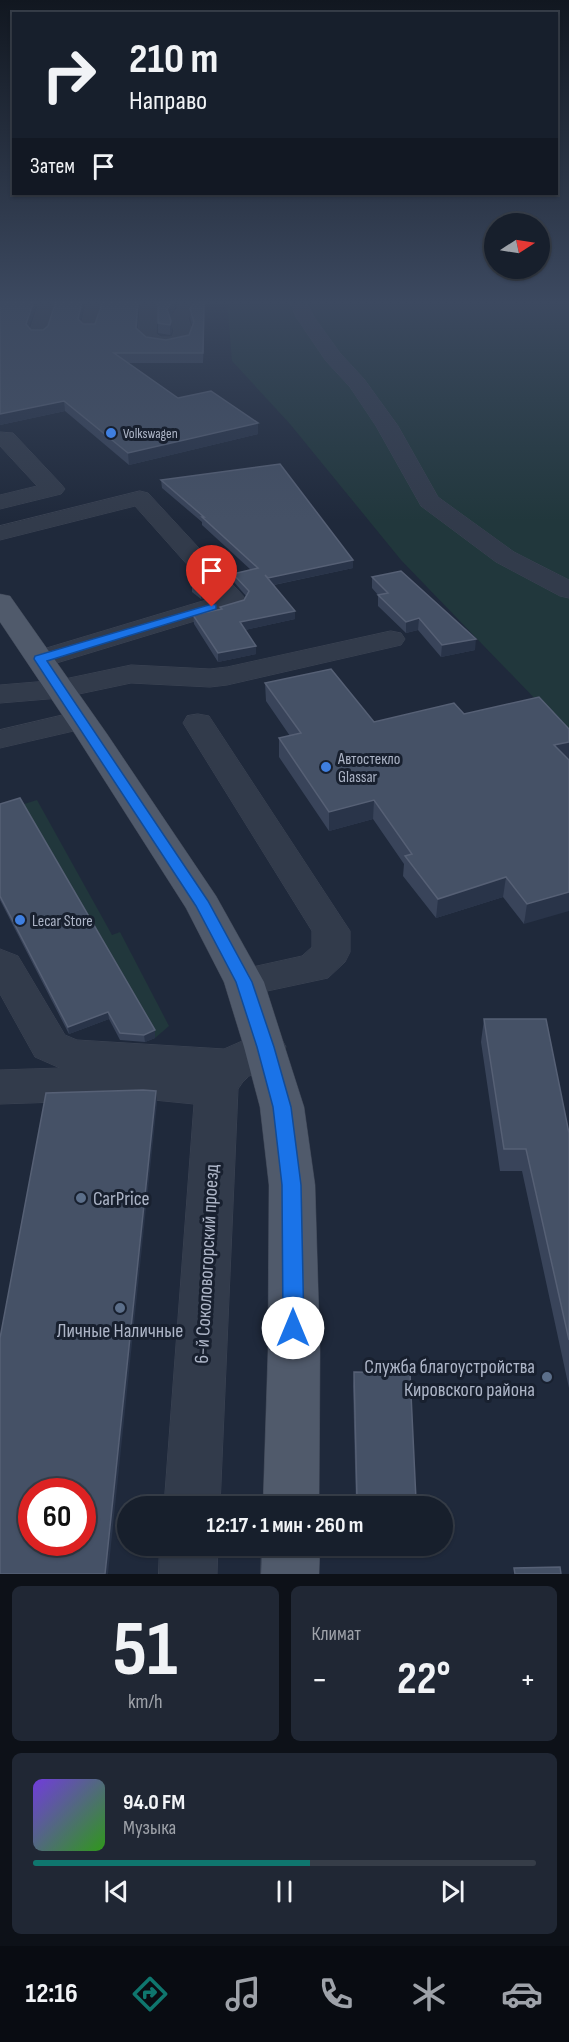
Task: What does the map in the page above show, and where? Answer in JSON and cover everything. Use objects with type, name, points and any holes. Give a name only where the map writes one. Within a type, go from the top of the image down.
[{"type":"main road","points":[[0,602],[203,905],[244,982],[237,1067],[282,1107],[292,1185],[294,1351],[291,1496]]},
{"type":"main road","points":[[290,1574],[291,1556]]},
{"type":"street","points":[[349,374],[387,426],[429,501],[505,557],[569,590]]},
{"type":"street","points":[[0,439],[5,438],[53,489],[0,502]]},
{"type":"street","points":[[0,533],[140,498],[234,600],[40,659]]},
{"type":"street","points":[[0,694],[60,689],[131,674],[210,678],[227,676],[391,639]]},
{"type":"street","points":[[0,739],[81,720]]},
{"type":"street","points":[[198,723],[331,931],[331,952],[314,968],[244,982]]},
{"type":"street","points":[[0,963],[4,966],[50,1046],[73,1056],[237,1067]]},
{"type":"street","points":[[0,1087],[144,1082],[237,1067]]},
{"type":"street","name":"6-й Соколовогорский проезд","points":[[193,1496],[237,1067]]},
{"type":"street","points":[[188,1574],[189,1556]]},
{"type":"green space","points":[[244,374],[569,374],[569,734],[401,560],[290,424]]},
{"type":"green space","points":[[37,800],[112,935],[120,932],[169,1026],[155,1038],[21,805]]},
{"type":"building","points":[[0,374],[145,374],[178,398],[211,391],[258,423],[128,453],[64,401],[0,414]]},
{"type":"building","points":[[280,464],[353,560],[268,578],[265,575],[295,611],[240,622],[256,646],[218,653],[193,615],[222,609],[220,607],[244,600],[249,591],[233,574],[258,568],[161,480]]},
{"type":"building","points":[[401,571],[476,639],[442,645],[419,618],[406,622],[378,595],[388,593],[372,577]]},
{"type":"building","points":[[205,583],[212,590],[201,593],[192,586]]},
{"type":"building","points":[[331,669],[374,722],[454,703],[464,714],[539,697],[569,729],[569,742],[554,745],[569,760],[569,892],[527,904],[506,877],[438,899],[405,856],[412,854],[374,800],[329,812],[279,738],[301,733],[265,683]]},
{"type":"building","points":[[20,798],[155,1030],[144,1035],[120,1033],[108,1012],[68,1027],[0,896],[0,804]]},
{"type":"building","points":[[484,1019],[546,1019],[569,1133],[569,1340],[526,1149],[504,1149]]},
{"type":"building","points":[[156,1091],[105,1574],[0,1574],[0,1338],[46,1093]]},
{"type":"building","points":[[354,1372],[410,1373],[416,1496],[357,1496]]},
{"type":"building","points":[[560,1567],[561,1574],[515,1574],[514,1568]]},
{"type":"place","name":"Volkswagen","points":[[111,433]]},
{"type":"place","name":"Автостекло Glassar","points":[[326,767]]},
{"type":"place","name":"Lecar Store","points":[[20,920]]},
{"type":"place","name":"CarPrice","points":[[81,1198]]},
{"type":"place","name":"Личные Наличные","points":[[120,1308]]},
{"type":"place","name":"Служба благоустройства Кировского района","points":[[547,1377]]},
{"type":"route","points":[[212,607],[40,659],[203,905],[244,982],[266,1047],[282,1107],[292,1185],[293,1328]]}]
